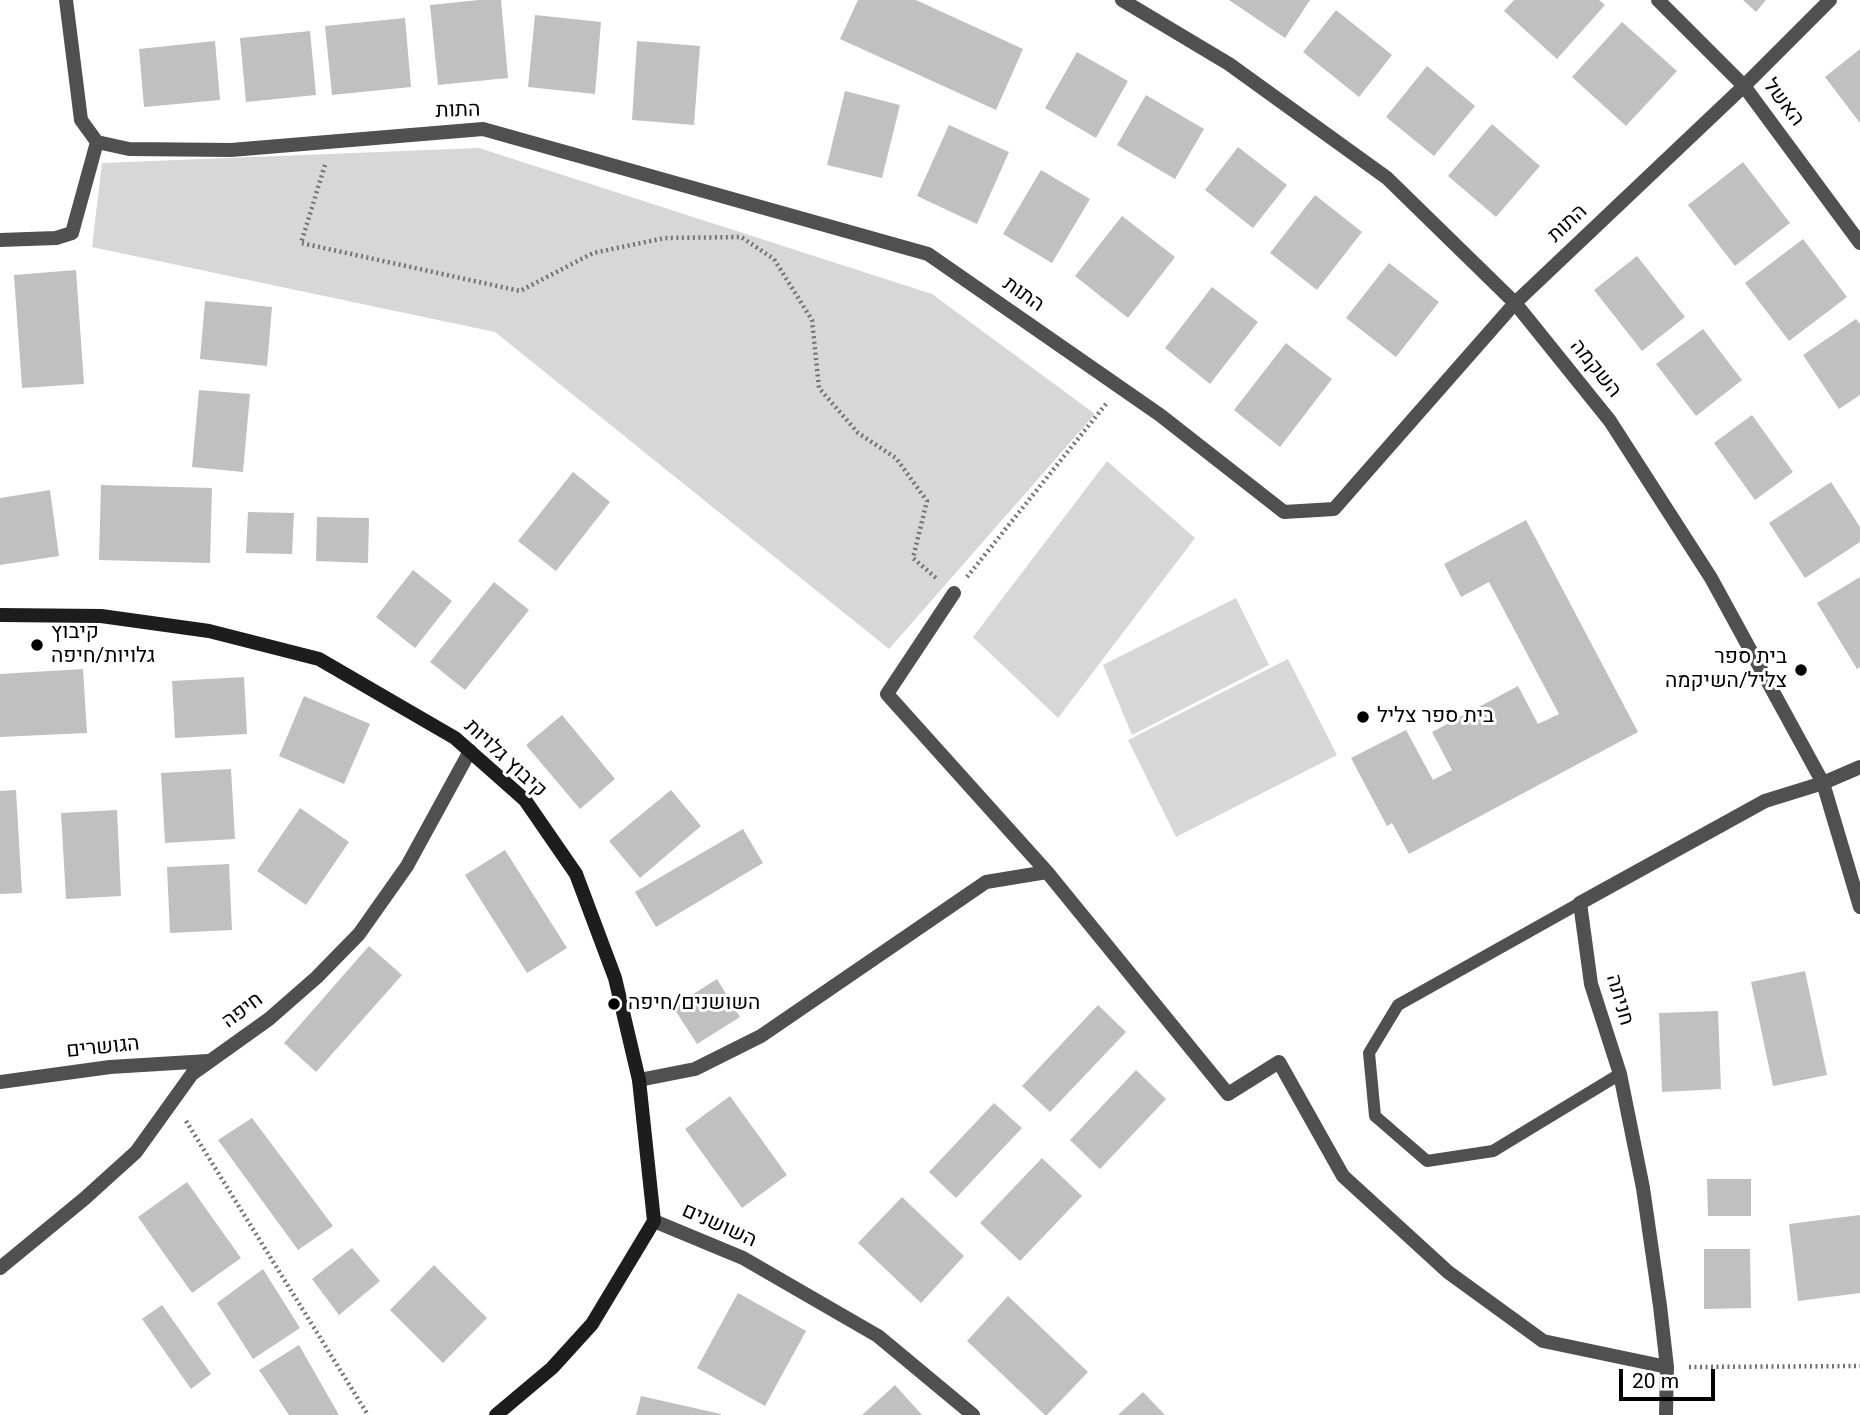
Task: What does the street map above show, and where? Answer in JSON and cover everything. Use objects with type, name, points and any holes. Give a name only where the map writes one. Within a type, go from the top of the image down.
[{"type":"street","points":[[0,240],[56,238],[72,233],[97,142],[81,120],[66,0]]},
{"type":"street","name":"השקמה","points":[[1122,0],[1229,64],[1387,178],[1515,303],[1610,421],[1712,578],[1824,783],[1860,907]]},
{"type":"street","name":"האשל","points":[[1658,0],[1744,86],[1860,243]]},
{"type":"street","name":"התות","points":[[97,142],[129,149],[231,150],[483,129],[928,254],[1160,415],[1284,512],[1334,509],[1515,303],[1744,86],[1830,0]]},
{"type":"street","points":[[954,593],[887,694],[1047,872],[1228,1094],[1279,1062],[1343,1176],[1448,1272],[1543,1341],[1667,1367]]},
{"type":"street","name":"קיבוץ גלויות","points":[[0,615],[101,616],[182,627],[209,631],[319,659],[455,738],[525,800],[576,874],[615,978],[639,1080],[654,1221]]},
{"type":"street","name":"חיפה","points":[[0,1268],[136,1152],[192,1073],[269,1019],[317,977],[359,934],[407,866],[470,751]]},
{"type":"street","points":[[1580,903],[1765,801],[1824,783],[1860,767]]},
{"type":"street","points":[[639,1080],[695,1069],[761,1036],[986,883],[1047,872]]},
{"type":"street","name":"חניתה","points":[[1580,903],[1591,984],[1620,1074],[1643,1188],[1667,1367],[1666,1415]]},
{"type":"street","name":"הגושרים","points":[[0,1082],[110,1067],[210,1061]]},
{"type":"street","name":"השושנים","points":[[496,1415],[552,1368],[592,1324],[654,1221],[743,1258],[878,1336],[972,1415]]},
{"type":"lane","points":[[1580,903],[1398,1005],[1369,1054],[1375,1116],[1427,1161],[1493,1151],[1620,1074]]},
{"type":"path","points":[[332,141],[301,243],[520,291],[593,253],[665,238],[741,237],[774,259],[812,320],[820,388],[858,433],[896,458],[927,501],[912,558],[954,593],[1120,387]]},
{"type":"path","points":[[174,1100],[368,1415]]},
{"type":"path","points":[[1667,1367],[1860,1366]]},
{"type":"shaded area","points":[[479,148],[932,294],[1095,414],[889,649],[495,332],[92,247],[102,163]]},
{"type":"shaded area","points":[[1107,461],[1195,538],[1058,718],[973,637]]},
{"type":"shaded area","points":[[1236,598],[1269,665],[1132,735],[1103,665]]},
{"type":"shaded area","points":[[1288,659],[1337,755],[1176,837],[1128,740]]},
{"type":"building","points":[[501,0],[508,78],[438,85],[430,5]]},
{"type":"building","points":[[858,0],[916,0],[1023,49],[996,110],[840,39]]},
{"type":"building","points":[[1229,0],[1310,0],[1285,38]]},
{"type":"building","points":[[1514,0],[1599,0],[1605,5],[1557,59],[1504,11]]},
{"type":"building","points":[[1743,0],[1766,0],[1756,12]]},
{"type":"building","points":[[1336,10],[1392,55],[1359,97],[1303,52]]},
{"type":"building","points":[[535,15],[601,22],[595,94],[528,87]]},
{"type":"building","points":[[405,18],[411,87],[332,95],[325,26]]},
{"type":"building","points":[[1622,22],[1677,71],[1626,126],[1572,77]]},
{"type":"building","points":[[310,31],[316,95],[246,102],[240,38]]},
{"type":"building","points":[[215,41],[220,100],[144,107],[139,49]]},
{"type":"building","points":[[637,41],[700,46],[694,125],[632,120]]},
{"type":"building","points":[[1860,49],[1860,123],[1825,77]]},
{"type":"building","points":[[1077,52],[1128,81],[1096,138],[1045,108]]},
{"type":"building","points":[[1427,66],[1475,106],[1434,156],[1386,117]]},
{"type":"building","points":[[845,91],[900,105],[882,178],[827,165]]},
{"type":"building","points":[[1146,95],[1204,129],[1175,179],[1117,145]]},
{"type":"building","points":[[1492,124],[1540,166],[1496,217],[1448,176]]},
{"type":"building","points":[[949,125],[1009,152],[977,224],[917,196]]},
{"type":"building","points":[[1238,147],[1287,185],[1253,228],[1205,190]]},
{"type":"building","points":[[1743,162],[1790,223],[1735,266],[1688,205]]},
{"type":"building","points":[[1041,170],[1090,199],[1052,263],[1003,234]]},
{"type":"building","points":[[1315,195],[1362,232],[1317,290],[1270,253]]},
{"type":"building","points":[[1122,216],[1175,257],[1128,318],[1075,276]]},
{"type":"building","points":[[1803,239],[1847,297],[1789,341],[1745,283]]},
{"type":"building","points":[[1637,256],[1685,317],[1642,351],[1594,290]]},
{"type":"building","points":[[1389,263],[1439,302],[1396,357],[1346,318]]},
{"type":"building","points":[[76,270],[84,384],[22,388],[14,275]]},
{"type":"building","points":[[1212,287],[1258,322],[1210,384],[1165,348]]},
{"type":"building","points":[[205,301],[272,307],[267,366],[200,359]]},
{"type":"building","points":[[1856,319],[1860,324],[1860,395],[1839,409],[1803,355]]},
{"type":"building","points":[[1703,329],[1742,380],[1696,416],[1656,364]]},
{"type":"building","points":[[1286,343],[1332,379],[1280,447],[1234,410]]},
{"type":"building","points":[[199,390],[250,394],[243,472],[192,467]]},
{"type":"building","points":[[1752,415],[1793,472],[1755,500],[1714,443]]},
{"type":"building","points":[[573,472],[610,502],[556,571],[518,541]]},
{"type":"building","points":[[1831,482],[1860,527],[1860,542],[1805,578],[1769,523]]},
{"type":"building","points":[[101,485],[212,488],[210,563],[99,560]]},
{"type":"building","points":[[50,490],[59,556],[0,565],[0,498]]},
{"type":"building","points":[[248,512],[294,513],[292,554],[246,553]]},
{"type":"building","points":[[317,517],[369,518],[368,563],[316,561]]},
{"type":"building","points":[[1526,520],[1638,732],[1409,854],[1392,823],[1387,826],[1351,758],[1406,730],[1433,780],[1452,770],[1432,732],[1518,686],[1538,724],[1559,714],[1489,582],[1461,597],[1444,564]]},
{"type":"building","points":[[413,570],[452,601],[415,648],[376,617]]},
{"type":"building","points":[[1860,577],[1860,667],[1857,669],[1817,603]]},
{"type":"building","points":[[494,582],[529,610],[465,690],[430,662]]},
{"type":"building","points":[[83,669],[87,733],[0,737],[0,674]]},
{"type":"building","points":[[244,677],[247,734],[175,738],[172,681]]},
{"type":"building","points":[[304,696],[370,724],[344,784],[279,756]]},
{"type":"building","points":[[562,715],[615,779],[580,809],[526,745]]},
{"type":"building","points":[[231,769],[235,839],[165,843],[161,773]]},
{"type":"building","points":[[16,790],[22,893],[0,894],[0,791]]},
{"type":"building","points":[[671,790],[701,826],[640,878],[609,841]]},
{"type":"building","points":[[300,808],[349,842],[306,905],[257,871]]},
{"type":"building","points":[[117,810],[121,896],[66,899],[61,813]]},
{"type":"building","points":[[743,829],[763,863],[656,927],[635,892]]},
{"type":"building","points":[[505,850],[567,948],[527,973],[465,875]]},
{"type":"building","points":[[229,864],[232,930],[170,933],[167,867]]},
{"type":"building","points":[[369,946],[402,975],[316,1072],[284,1043]]},
{"type":"building","points":[[1805,971],[1827,1075],[1773,1086],[1751,982]]},
{"type":"building","points":[[717,979],[740,1017],[697,1044],[673,1007]]},
{"type":"building","points":[[1098,1005],[1126,1032],[1050,1112],[1022,1086]]},
{"type":"building","points":[[1718,1011],[1721,1089],[1662,1092],[1659,1013]]},
{"type":"building","points":[[1136,1070],[1166,1099],[1100,1169],[1070,1140]]},
{"type":"building","points":[[730,1096],[787,1175],[742,1208],[685,1129]]},
{"type":"building","points":[[994,1103],[1022,1128],[956,1198],[929,1172]]},
{"type":"building","points":[[252,1118],[333,1226],[298,1250],[218,1140]]},
{"type":"building","points":[[1042,1158],[1082,1196],[1020,1261],[980,1223]]},
{"type":"building","points":[[1707,1179],[1751,1179],[1751,1216],[1708,1216]]},
{"type":"building","points":[[187,1182],[241,1258],[192,1293],[138,1217]]},
{"type":"building","points":[[902,1197],[964,1256],[921,1303],[858,1243]]},
{"type":"building","points":[[1860,1215],[1860,1293],[1798,1301],[1789,1224]]},
{"type":"building","points":[[352,1248],[380,1281],[339,1315],[312,1279]]},
{"type":"building","points":[[1704,1249],[1750,1249],[1751,1308],[1704,1309]]},
{"type":"building","points":[[434,1265],[487,1318],[443,1363],[390,1310]]},
{"type":"building","points":[[263,1269],[300,1328],[253,1359],[217,1303]]},
{"type":"building","points":[[738,1293],[806,1331],[765,1406],[697,1368]]},
{"type":"building","points":[[1008,1296],[1088,1372],[1047,1415],[967,1341]]},
{"type":"building","points":[[162,1305],[211,1374],[191,1389],[142,1319]]},
{"type":"building","points":[[299,1345],[339,1415],[289,1415],[259,1370]]},
{"type":"building","points":[[895,1385],[922,1415],[862,1415]]},
{"type":"building","points":[[1143,1392],[1165,1415],[1118,1415]]},
{"type":"building","points":[[641,1396],[721,1414],[721,1415],[636,1415]]},
{"type":"place","name":"קיבוץ גלויות/חיפה","points":[[37,645]]},
{"type":"place","name":"בית ספר צליל/השיקמה","points":[[1801,670]]},
{"type":"place","name":"בית ספר צליל","points":[[1363,717]]},
{"type":"place","name":"השושנים/חיפה","points":[[614,1004]]}]
